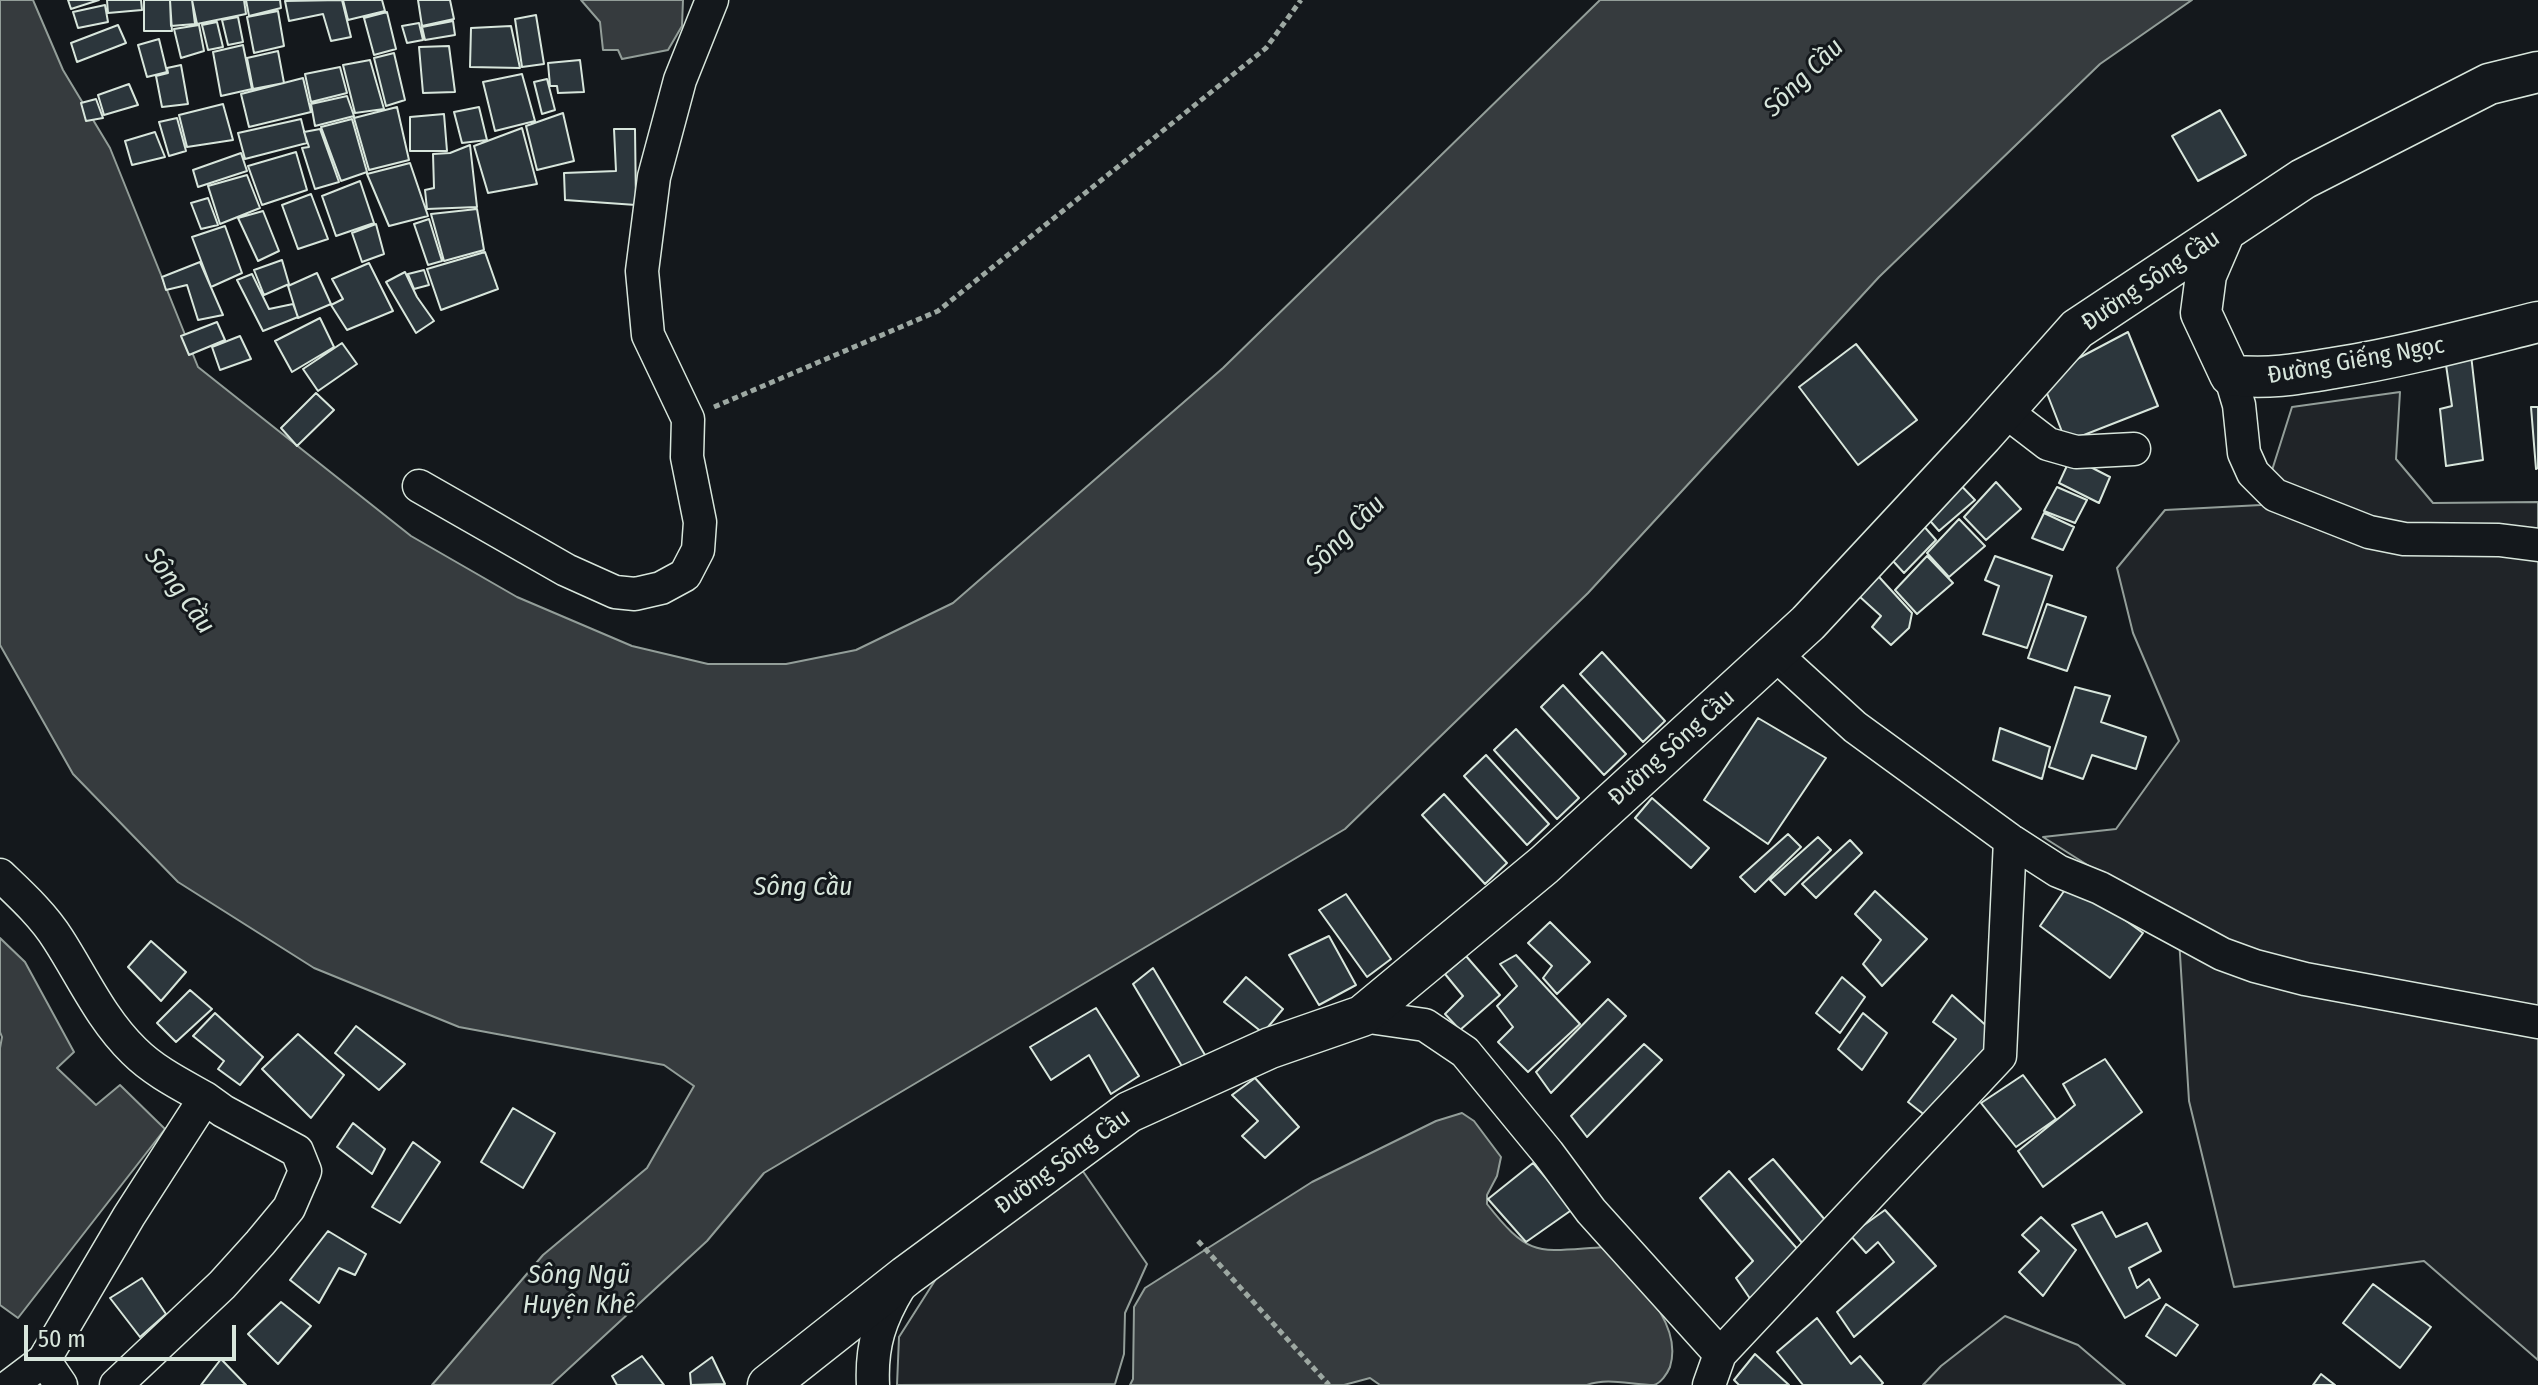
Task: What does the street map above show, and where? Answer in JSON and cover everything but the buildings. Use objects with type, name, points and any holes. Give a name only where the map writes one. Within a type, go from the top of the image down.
[{"type":"main road","name":"Đường Sông Cầu","points":[[768,1385],[906,1276],[1129,1112],[1270,1048],[1362,1016],[1544,865],[1808,623],[2077,329],[2316,172],[2489,84],[2538,72]]},
{"type":"main road","points":[[2225,231],[2206,275],[2201,313],[2230,375]]},
{"type":"main road","name":"Đường Giếng Ngọc","points":[[2230,375],[2254,379],[2393,358],[2538,322]]},
{"type":"street","points":[[419,486],[566,570],[615,592],[635,594],[661,588],[685,575],[698,550],[700,522],[687,457],[688,419],[648,335],[642,271],[658,163],[680,80],[712,0]]},
{"type":"street","points":[[2230,375],[2239,405],[2244,453],[2253,473],[2275,495],[2369,532],[2404,539],[2499,540],[2538,545]]},
{"type":"street","points":[[2005,411],[2048,444],[2076,452],[2134,449]]},
{"type":"street","points":[[1775,654],[1855,727],[2010,840],[2058,871],[2100,888],[2222,954],[2305,979],[2538,1022]]},
{"type":"street","points":[[1709,1385],[1720,1354],[2000,1056],[2010,840]]},
{"type":"street","points":[[0,875],[49,927],[104,1015],[133,1050],[161,1073],[297,1151],[305,1171],[289,1208],[260,1243],[222,1285],[116,1385]]},
{"type":"street","points":[[1362,1016],[1425,1025],[1465,1052],[1591,1211],[1720,1354]]},
{"type":"street","points":[[11,1385],[52,1373],[129,1216],[205,1098]]},
{"type":"street","points":[[873,1385],[873,1352],[883,1315],[906,1276]]},
{"type":"path","points":[[688,419],[938,311],[1266,48],[1301,0]]},
{"type":"path","points":[[1198,1241],[1329,1385]]},
{"type":"shaded area","points":[[2400,392],[2396,459],[2433,503],[2538,502],[2538,1360],[2424,1261],[2234,1287],[2189,1101],[2178,922],[2043,837],[2116,829],[2179,741],[2133,633],[2117,568],[2165,510],[2261,505],[2292,407]]},
{"type":"shaded area","points":[[1080,1167],[1147,1264],[1125,1313],[1124,1354],[1115,1384],[897,1385],[899,1337],[941,1271]]},
{"type":"shaded area","points":[[2005,1316],[2078,1345],[2125,1385],[1923,1385],[1941,1366]]},
{"type":"water","name":"Sông Cầu","points":[[0,0],[33,0],[63,70],[110,148],[198,367],[411,536],[517,597],[632,646],[708,664],[786,664],[856,650],[953,603],[1223,368],[1600,0],[2192,0],[2100,64],[1879,277],[1588,593],[1345,829],[764,1173],[707,1241],[551,1385],[432,1385],[543,1255],[647,1168],[694,1086],[664,1065],[459,1027],[314,968],[178,882],[73,774],[0,645]]},
{"type":"water","points":[[581,0],[683,0],[682,26],[668,50],[622,59],[618,50],[603,50],[600,22]]},
{"type":"water","points":[[0,938],[25,962],[74,1052],[57,1068],[96,1105],[120,1085],[165,1129],[18,1318],[0,1305]]},
{"type":"water","points":[[1462,1113],[1474,1121],[1501,1157],[1497,1176],[1487,1195],[1487,1204],[1515,1235],[1538,1248],[1551,1250],[1606,1247],[1653,1302],[1670,1333],[1672,1350],[1670,1367],[1659,1382],[1654,1385],[1611,1381],[1587,1385],[1380,1385],[1370,1378],[1344,1385],[1130,1385],[1133,1379],[1134,1307],[1145,1288],[1312,1182],[1436,1121]]},
{"type":"water label","name":"Sông Ngũ Huyện Khê","points":[[579,1291]]}]
